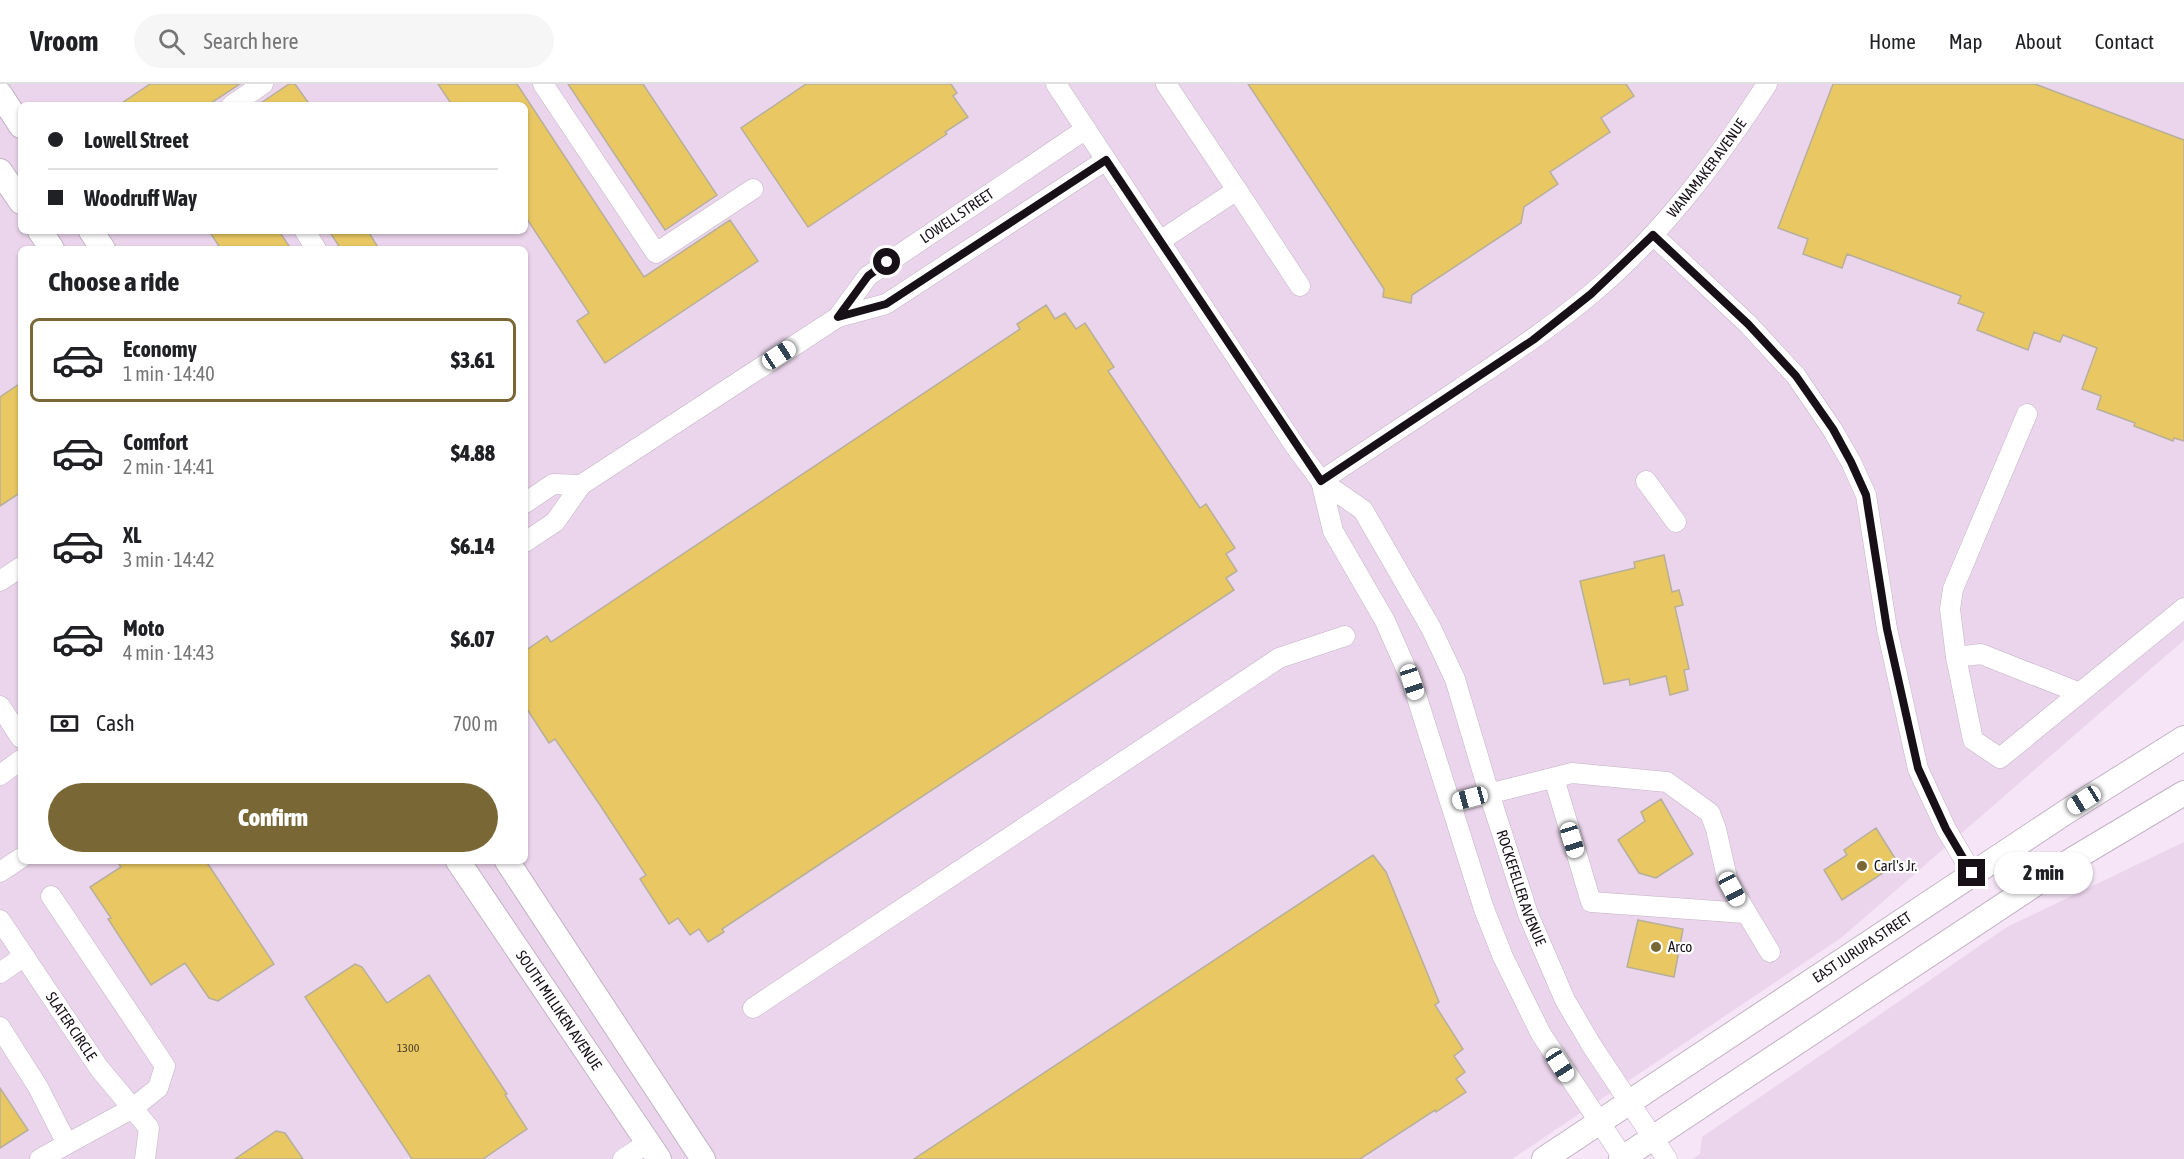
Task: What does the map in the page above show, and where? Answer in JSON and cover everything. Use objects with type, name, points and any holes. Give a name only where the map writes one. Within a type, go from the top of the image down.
[{"type":"main road","points":[[0,94],[18,121]]},
{"type":"main road","points":[[0,171],[18,198]]},
{"type":"main road","name":"EAST JURUPA STREET","points":[[1544,1159],[1972,873],[2184,738]]},
{"type":"main road","points":[[1623,1159],[2070,861],[2184,793]]},
{"type":"main road","name":"SOUTH MILLIKEN AVENUE","points":[[460,864],[654,1151]]},
{"type":"main road","points":[[509,864],[704,1159]]},
{"type":"street","points":[[236,102],[263,84]]},
{"type":"street","points":[[543,84],[656,253],[753,189]]},
{"type":"street","name":"ROCKEFELLER AVENUE","points":[[1056,84],[1321,481],[1333,531],[1385,621],[1412,682],[1484,909],[1503,957],[1541,1034],[1623,1159]]},
{"type":"street","points":[[1166,84],[1300,286]]},
{"type":"street","name":"WANAMAKER AVENUE","points":[[1321,481],[1533,340],[1591,294],[1653,235],[1694,188],[1728,143],[1767,84]]},
{"type":"street","name":"LOWELL STREET","points":[[838,317],[868,276],[1086,129]]},
{"type":"street","name":"LOWELL STREET","points":[[528,540],[555,522],[581,485],[838,317],[886,304],[1106,160]]},
{"type":"street","points":[[1160,241],[1237,189]]},
{"type":"street","points":[[1653,235],[1748,324],[1796,376],[1833,429],[1851,462],[1866,495],[1887,629],[1918,768],[1946,829],[1972,873]]},
{"type":"street","points":[[2027,414],[1953,589],[1950,609],[1956,657],[1973,740],[2000,758],[2184,608]]},
{"type":"street","name":"ROCKEFELLER AVENUE","points":[[1321,481],[1364,510],[1420,608],[1455,679],[1528,914],[1565,1000],[1667,1159]]},
{"type":"street","points":[[1646,482],[1676,522]]},
{"type":"street","points":[[528,501],[553,484],[581,485]]},
{"type":"street","points":[[0,581],[18,569]]},
{"type":"street","points":[[753,1008],[1280,658],[1345,636]]},
{"type":"street","points":[[1956,657],[1981,654],[2080,693]]},
{"type":"street","points":[[0,706],[18,733]]},
{"type":"street","points":[[0,775],[18,762]]},
{"type":"street","points":[[1452,803],[1572,773],[1667,782],[1710,813],[1728,882],[1744,913],[1770,952]]},
{"type":"street","points":[[1554,778],[1591,902],[1744,913]]},
{"type":"street","points":[[0,872],[18,860]]},
{"type":"street","points":[[40,1159],[133,1108],[158,1088],[165,1066],[51,896]]},
{"type":"street","name":"SLATER CIRCLE","points":[[0,920],[99,1068],[149,1128],[144,1159]]},
{"type":"street","points":[[0,973],[24,956]]},
{"type":"street","points":[[0,1027],[38,1087],[67,1144]]},
{"type":"street","points":[[623,1159],[654,1151]]},
{"type":"shaded area","points":[[0,84],[2184,84],[2184,640],[1841,938],[1512,1159],[0,1159]]},
{"type":"shaded area","points":[[2184,842],[2184,1159],[1692,1159],[1700,1154],[1702,1137],[2007,927]]},
{"type":"building","points":[[150,84],[240,84],[213,102],[123,102]]},
{"type":"building","points":[[289,84],[295,84],[308,102],[262,102]]},
{"type":"building","points":[[438,84],[517,84],[644,277],[730,220],[758,261],[605,363],[577,321],[589,313],[528,221],[528,102],[450,102]]},
{"type":"building","points":[[568,84],[643,84],[717,195],[665,230]]},
{"type":"building","points":[[806,84],[951,84],[957,93],[953,96],[968,117],[945,132],[947,134],[808,227],[741,128]]},
{"type":"building","points":[[1248,84],[1626,84],[1634,96],[1601,118],[1610,132],[1550,172],[1558,184],[1524,207],[1521,223],[1412,295],[1411,303],[1383,297],[1384,289]]},
{"type":"building","points":[[1833,84],[2035,84],[2184,140],[2184,441],[2174,438],[2173,441],[2134,426],[2135,423],[2097,409],[2101,396],[2082,389],[2097,348],[2063,335],[2060,342],[2034,332],[2028,350],[1977,330],[1984,313],[1958,303],[1961,296],[1847,254],[1842,268],[1803,254],[1808,239],[1778,228]]},
{"type":"building","points":[[211,234],[281,234],[289,246],[219,246]]},
{"type":"building","points":[[331,234],[370,234],[377,246],[339,246]]},
{"type":"building","points":[[1046,305],[1055,319],[1065,313],[1076,329],[1085,323],[1114,367],[1108,371],[1200,508],[1206,504],[1235,548],[1226,554],[1237,571],[1226,578],[1234,590],[722,929],[724,932],[708,942],[699,929],[690,935],[678,918],[669,924],[640,879],[646,875],[600,805],[555,739],[549,743],[528,711],[528,649],[547,636],[551,642],[1020,329],[1017,324]]},
{"type":"building","points":[[18,385],[18,494],[0,506],[0,397]]},
{"type":"building","points":[[1664,555],[1672,592],[1679,590],[1683,605],[1675,607],[1689,669],[1684,670],[1688,690],[1670,695],[1666,676],[1630,685],[1629,679],[1604,684],[1580,581],[1635,568],[1634,562]]},
{"type":"building","points":[[1661,799],[1693,854],[1656,878],[1639,873],[1618,840],[1645,821],[1641,812]]},
{"type":"building","points":[[1876,828],[1898,863],[1842,900],[1824,870],[1847,855],[1844,850]]},
{"type":"building","points":[[1373,855],[1386,872],[1439,1002],[1435,1005],[1463,1049],[1454,1056],[1465,1072],[1456,1079],[1466,1092],[1436,1112],[1435,1110],[1360,1159],[914,1159]]},
{"type":"building","points":[[119,864],[208,864],[274,964],[218,1001],[209,998],[185,963],[151,985],[90,887],[121,867]]},
{"type":"building","points":[[1638,920],[1683,929],[1674,977],[1627,967]]},
{"type":"building","points":[[355,964],[362,967],[387,1003],[429,975],[507,1094],[505,1095],[527,1129],[483,1159],[412,1159],[305,997]]},
{"type":"building","points":[[0,1088],[28,1130],[0,1148]]},
{"type":"building","points":[[276,1131],[285,1133],[303,1159],[235,1159]]},
{"type":"place","name":"Carl's Jr.","points":[[1862,866]]},
{"type":"place","name":"Arco","points":[[1656,947]]},
{"type":"route","points":[[887,262],[868,276],[838,317],[886,304],[1106,160],[1321,481],[1533,340],[1591,294],[1653,235],[1748,324],[1796,376],[1833,429],[1851,462],[1866,495],[1887,629],[1918,768],[1946,829],[1972,873]]}]
